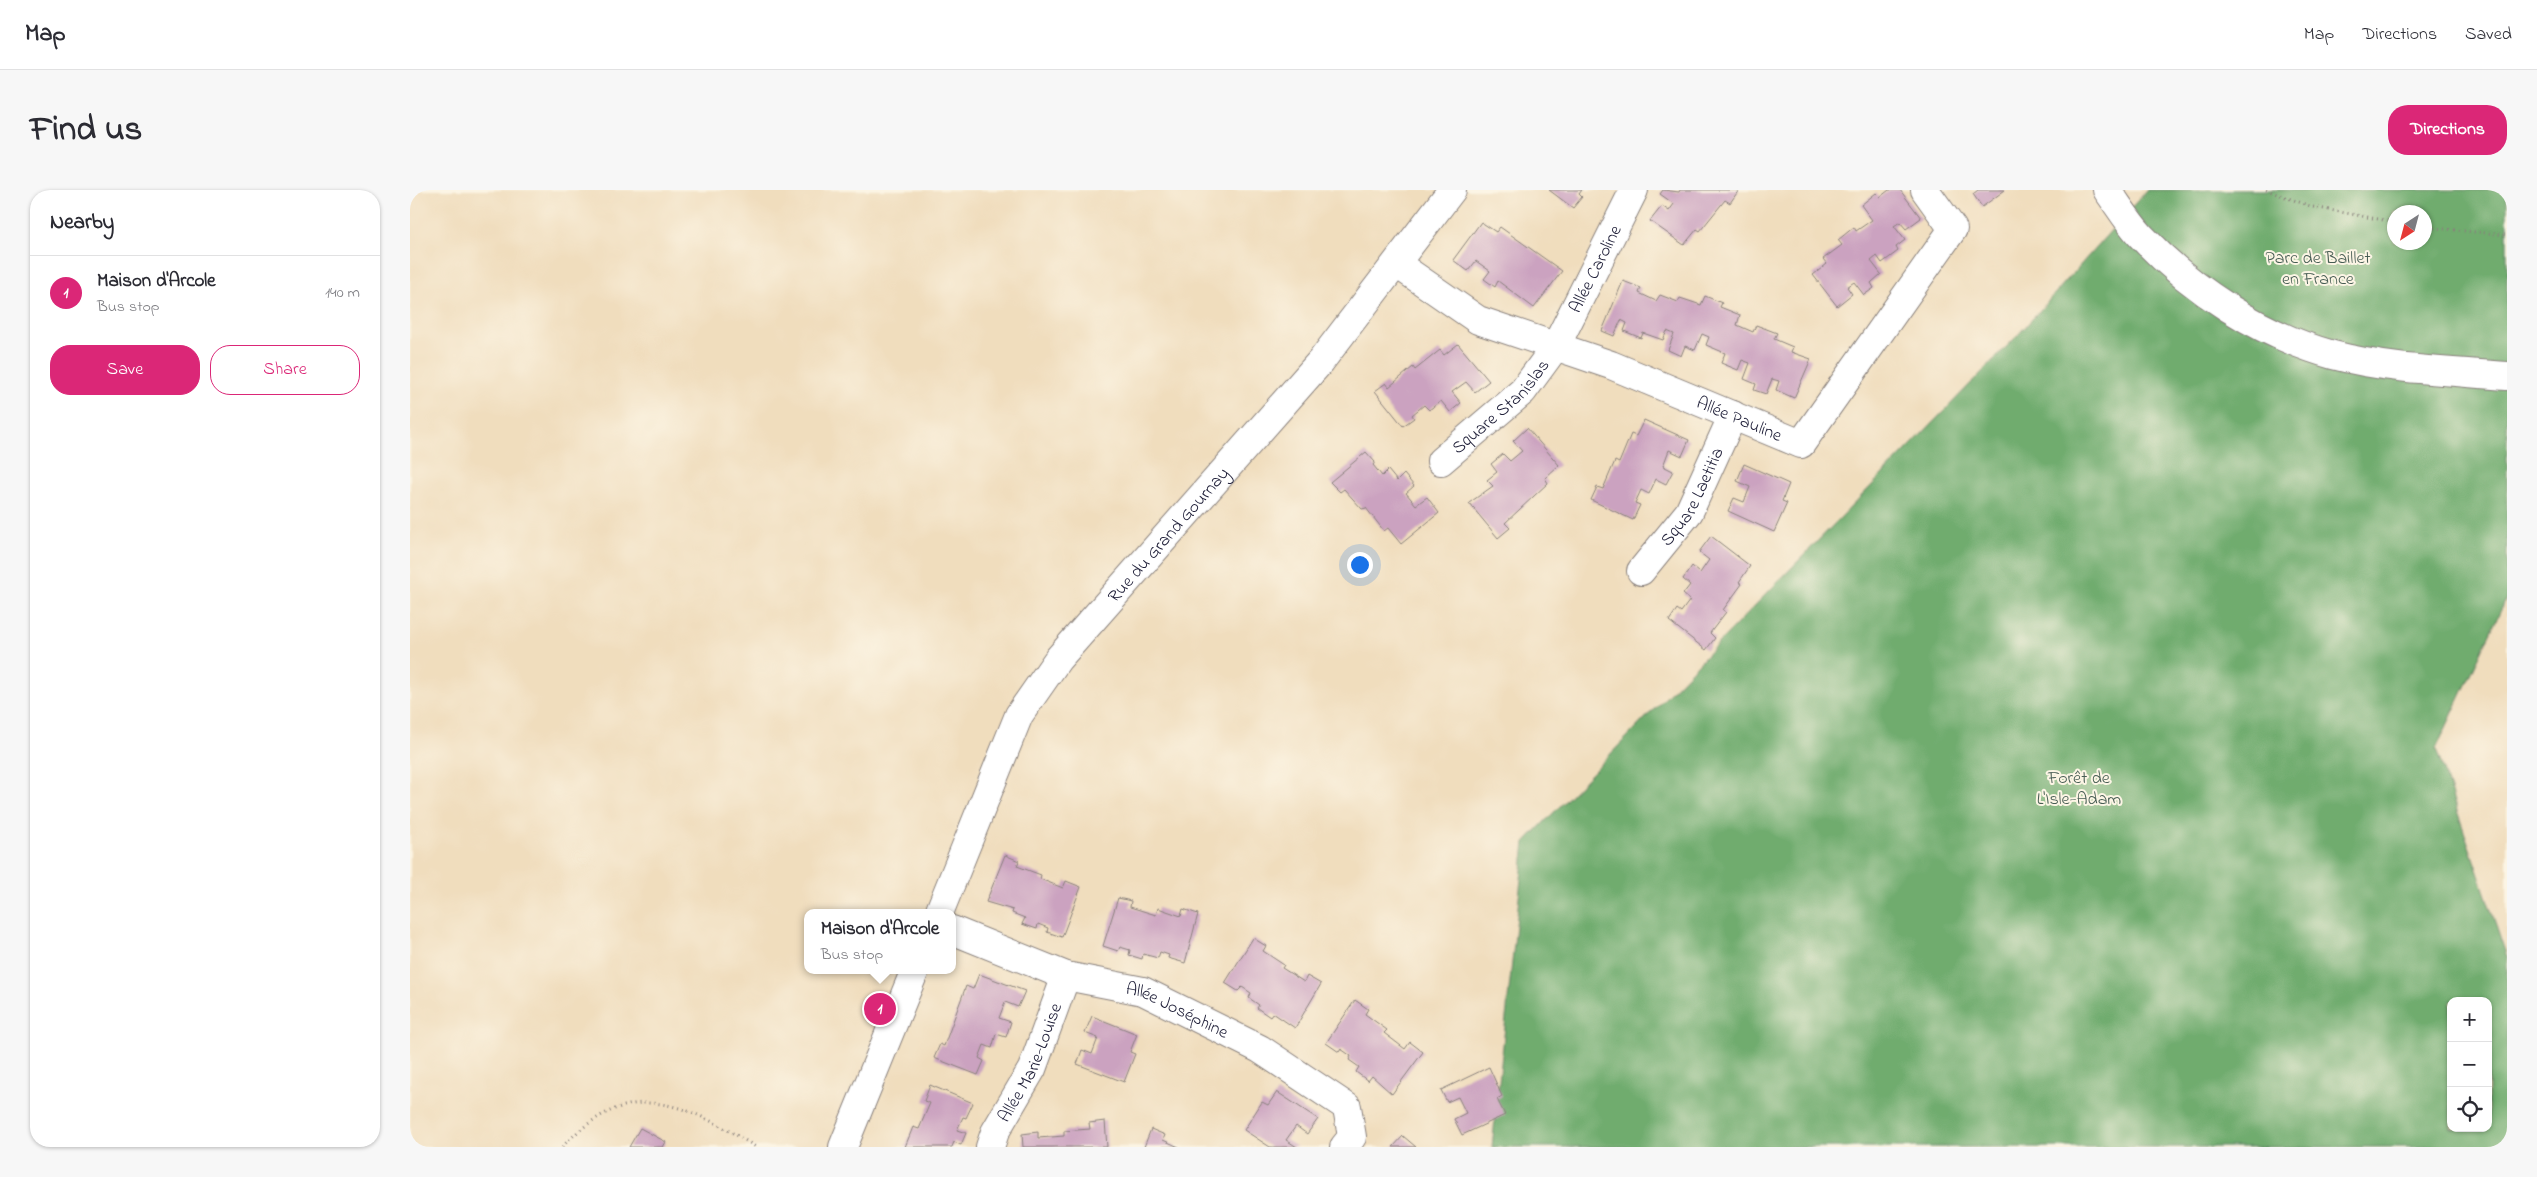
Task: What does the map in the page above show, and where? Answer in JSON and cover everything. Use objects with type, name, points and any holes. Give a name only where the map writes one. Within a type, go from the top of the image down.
[{"type":"street","name":"Rue du Grand Gournay","points":[[941,909],[1019,715],[1058,659],[1321,361],[1452,190]]},
{"type":"street","name":"Allée Caroline","points":[[1556,346],[1634,190]]},
{"type":"street","name":"Allée Pauline","points":[[1397,264],[1478,320],[1611,365],[1801,444],[1953,229],[1925,190]]},
{"type":"street","points":[[2107,190],[2140,235],[2182,274],[2230,309],[2289,339],[2333,355],[2382,364],[2507,376]]},
{"type":"street","name":"Square Stanislas","points":[[1441,461],[1523,391],[1556,346]]},
{"type":"street","name":"Square Laetitia","points":[[1641,571],[1689,512],[1733,415]]},
{"type":"street","name":"Allée Joséphine","points":[[956,932],[1066,976],[1143,991],[1260,1049],[1347,1107],[1352,1136],[1344,1147]]},
{"type":"street","points":[[843,1147],[913,974]]},
{"type":"street","name":"Allée Marie-Louise","points":[[990,1147],[995,1132],[1032,1069],[1066,976]]},
{"type":"path","points":[[2266,190],[2313,207],[2387,221]]},
{"type":"path","points":[[2432,228],[2507,235]]},
{"type":"path","points":[[562,1147],[580,1128],[608,1111],[635,1103],[664,1103],[698,1114],[756,1147]]},
{"type":"green space","name":"Forêt de L'Isle-Adam","points":[[2147,190],[2507,190],[2507,597],[2436,749],[2507,957],[2507,1147],[1492,1147],[1525,842],[2018,335]]},
{"type":"building","points":[[1549,190],[1582,190],[1579,194],[1582,197],[1573,208]]},
{"type":"building","points":[[1663,190],[1679,192],[1680,190],[1739,190],[1730,203],[1725,200],[1700,231],[1697,229],[1684,245],[1650,221],[1662,206],[1669,211],[1674,204],[1660,194]]},
{"type":"building","points":[[1889,190],[1900,190],[1921,218],[1906,229],[1900,222],[1894,226],[1905,240],[1896,247],[1898,251],[1882,263],[1877,256],[1871,261],[1881,274],[1871,283],[1874,288],[1864,295],[1854,282],[1847,287],[1852,294],[1837,306],[1813,275],[1827,264],[1823,259],[1842,245],[1838,240],[1854,227],[1856,231],[1872,220],[1861,205],[1876,193],[1880,197]]},
{"type":"building","points":[[1978,190],[2005,190],[1982,207],[1973,194]]},
{"type":"building","points":[[1481,222],[1496,232],[1500,227],[1562,271],[1534,308],[1498,281],[1495,287],[1484,279],[1490,271],[1476,261],[1468,271],[1453,260]]},
{"type":"building","points":[[1623,281],[1641,288],[1639,293],[1656,301],[1660,295],[1678,302],[1680,298],[1701,305],[1705,296],[1722,303],[1720,307],[1740,315],[1737,325],[1753,332],[1756,325],[1777,333],[1774,339],[1793,347],[1791,352],[1811,359],[1794,398],[1776,390],[1779,381],[1772,379],[1766,394],[1754,390],[1756,384],[1744,379],[1750,363],[1742,360],[1738,370],[1721,363],[1725,353],[1706,345],[1709,337],[1702,334],[1695,350],[1685,346],[1681,356],[1668,350],[1674,334],[1667,331],[1663,340],[1643,333],[1641,338],[1624,331],[1627,323],[1621,320],[1614,336],[1602,331]]},
{"type":"building","points":[[1458,344],[1489,381],[1475,392],[1466,382],[1452,392],[1461,403],[1450,412],[1441,401],[1429,410],[1424,405],[1412,415],[1414,418],[1403,426],[1375,391],[1386,383],[1389,387],[1413,367],[1415,370],[1440,350],[1444,355]]},
{"type":"building","points":[[1644,420],[1689,440],[1682,456],[1669,450],[1663,466],[1673,471],[1666,484],[1656,479],[1649,494],[1641,490],[1635,503],[1640,505],[1633,520],[1591,500],[1597,487],[1603,489],[1615,461],[1619,463],[1631,434],[1636,436]]},
{"type":"building","points":[[1527,428],[1559,465],[1545,478],[1548,483],[1505,523],[1510,528],[1498,538],[1469,503],[1493,486],[1487,480],[1497,472],[1491,464],[1503,454],[1510,461],[1522,451],[1513,441]]},
{"type":"building","points":[[1366,452],[1375,462],[1373,465],[1382,476],[1388,470],[1397,481],[1404,474],[1414,486],[1406,493],[1416,505],[1427,497],[1439,513],[1401,544],[1388,528],[1384,531],[1366,508],[1362,509],[1344,489],[1340,492],[1330,482]]},
{"type":"building","points":[[1744,464],[1789,484],[1782,501],[1787,503],[1774,532],[1728,511],[1734,498],[1744,502],[1750,487],[1737,481]]},
{"type":"building","points":[[1711,536],[1750,566],[1739,582],[1742,584],[1723,610],[1726,612],[1710,633],[1715,638],[1706,650],[1669,621],[1677,609],[1681,612],[1690,600],[1683,594],[1690,585],[1683,579],[1692,566],[1700,573],[1709,560],[1699,552]]},
{"type":"building","points":[[1005,855],[1019,861],[1017,866],[1041,875],[1040,879],[1063,888],[1066,881],[1081,887],[1062,937],[1047,932],[1048,928],[1038,924],[1037,929],[1022,924],[1025,918],[1012,913],[1013,910],[986,902]]},
{"type":"building","points":[[1118,898],[1131,901],[1130,907],[1156,915],[1158,908],[1181,916],[1183,909],[1198,914],[1185,963],[1168,958],[1169,955],[1160,952],[1158,958],[1143,954],[1142,959],[1129,955],[1130,950],[1120,947],[1118,951],[1103,946]]},
{"type":"building","points":[[1253,938],[1266,946],[1263,951],[1284,965],[1282,968],[1304,982],[1307,976],[1321,984],[1295,1028],[1273,1013],[1270,1017],[1257,1008],[1259,1005],[1249,998],[1251,993],[1242,987],[1238,991],[1225,983]]},
{"type":"building","points":[[979,974],[1025,991],[1018,1007],[1005,1002],[999,1018],[1011,1022],[1006,1037],[996,1034],[992,1048],[984,1045],[979,1058],[984,1061],[978,1075],[934,1058],[940,1044],[944,1046],[966,986],[973,989]]},
{"type":"building","points":[[1355,1000],[1368,1009],[1365,1014],[1387,1030],[1384,1033],[1405,1049],[1410,1042],[1423,1052],[1392,1094],[1372,1076],[1368,1081],[1356,1072],[1359,1067],[1349,1060],[1351,1056],[1341,1049],[1339,1052],[1326,1043]]},
{"type":"building","points":[[1092,1016],[1137,1034],[1130,1052],[1135,1054],[1124,1082],[1077,1064],[1082,1050],[1092,1054],[1098,1038],[1085,1033]]},
{"type":"building","points":[[1489,1067],[1502,1096],[1497,1099],[1505,1115],[1462,1135],[1454,1119],[1466,1113],[1458,1097],[1447,1102],[1441,1090]]},
{"type":"building","points":[[930,1085],[973,1103],[966,1118],[963,1117],[957,1130],[966,1133],[961,1145],[954,1142],[952,1147],[905,1147],[913,1127],[919,1129],[930,1103],[924,1101]]},
{"type":"building","points":[[1277,1092],[1318,1119],[1307,1134],[1296,1126],[1286,1140],[1297,1147],[1270,1147],[1244,1130],[1262,1102],[1268,1105]]},
{"type":"building","points":[[1105,1121],[1107,1147],[1023,1147],[1022,1134],[1038,1132],[1038,1138],[1064,1136],[1064,1131],[1090,1129],[1089,1123]]},
{"type":"building","points":[[640,1128],[666,1142],[663,1147],[629,1147]]},
{"type":"building","points":[[1151,1129],[1165,1135],[1163,1140],[1179,1147],[1144,1147]]},
{"type":"building","points":[[1403,1136],[1416,1147],[1393,1147]]},
{"type":"place","name":"Maison d'Arcole","points":[[880,1009]]},
{"type":"park label","name":"Parc de Baillet en France","points":[[2318,267]]}]
